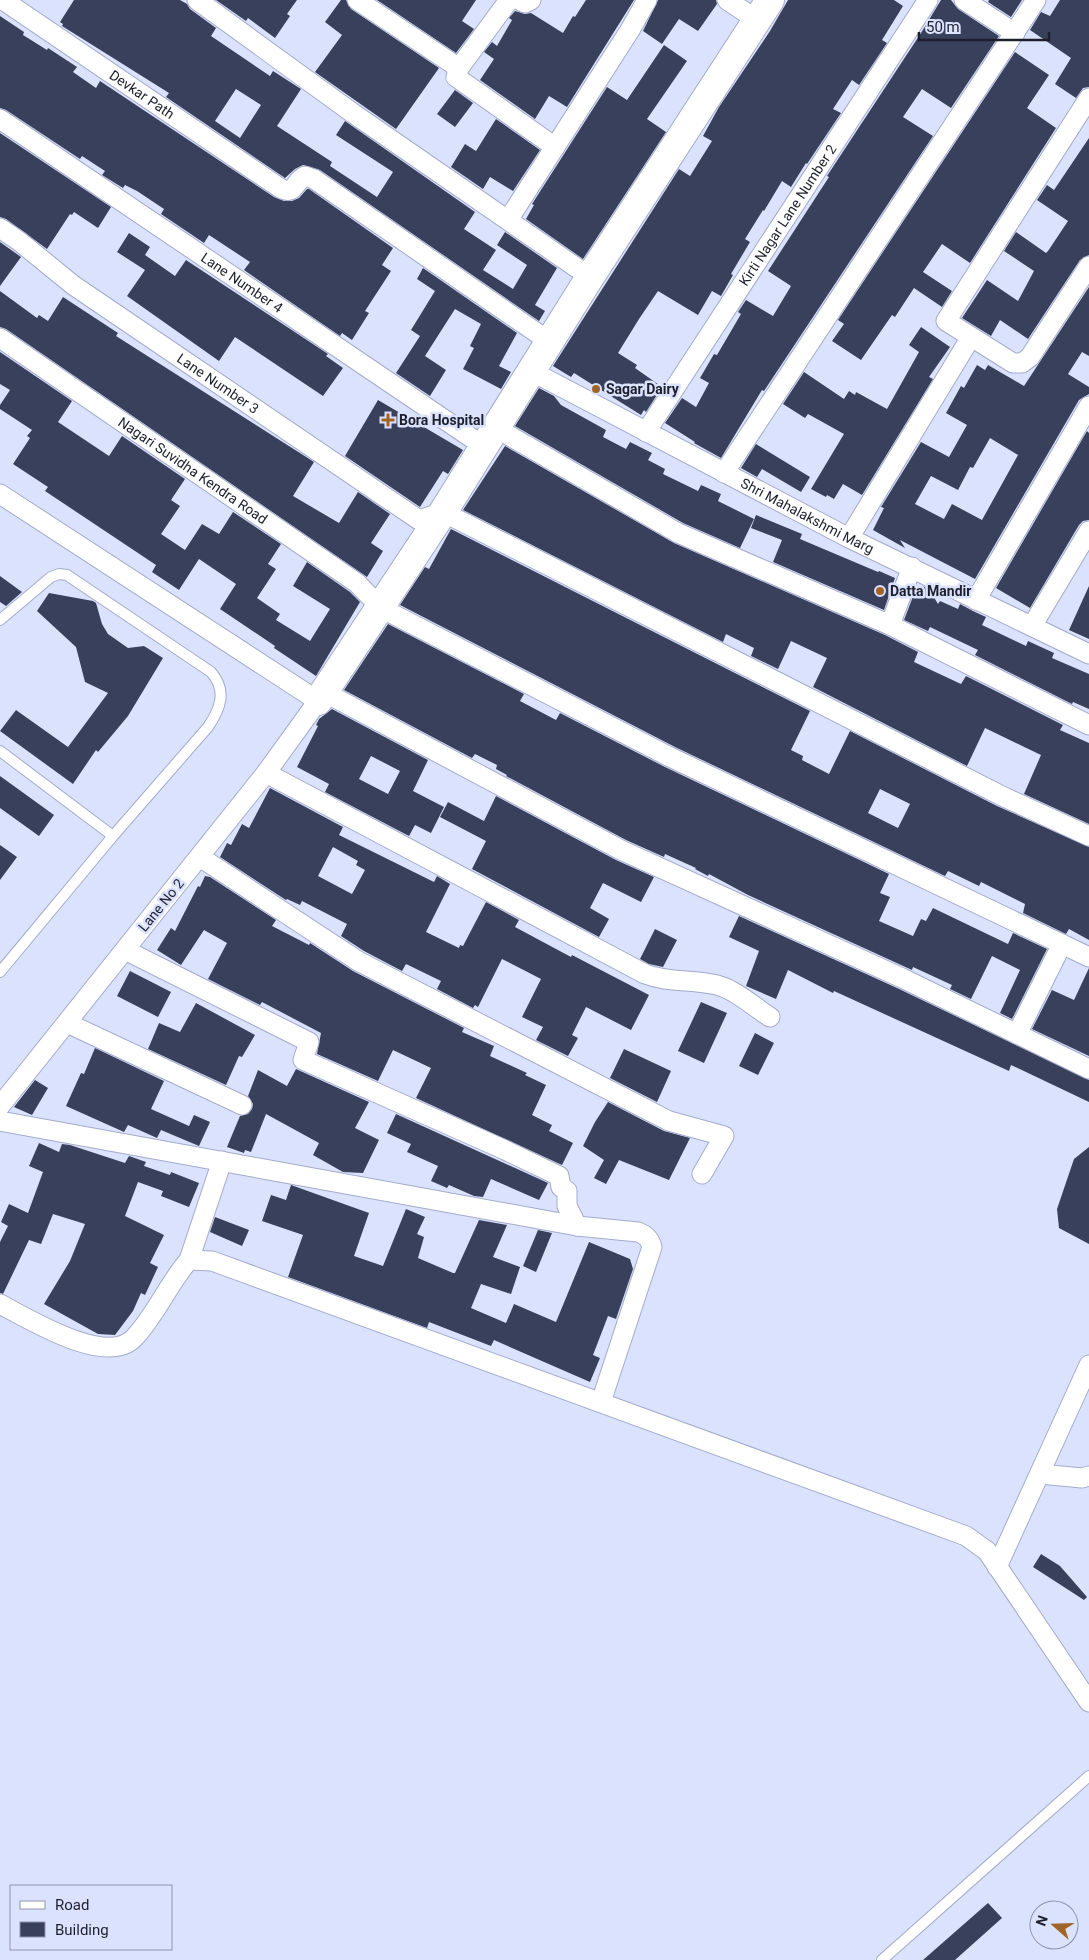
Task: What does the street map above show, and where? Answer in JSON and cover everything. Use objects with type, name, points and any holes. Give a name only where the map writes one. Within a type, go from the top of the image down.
[{"type":"street","name":"Devkar Path","points":[[3,0],[280,188],[288,191],[293,189],[301,178],[305,176],[314,179],[550,342]]},
{"type":"street","points":[[197,0],[354,114],[590,276]]},
{"type":"street","points":[[357,0],[459,68]]},
{"type":"street","points":[[509,0],[459,68],[456,77],[555,146]]},
{"type":"street","points":[[519,0],[525,3],[531,0]]},
{"type":"street","points":[[508,220],[630,30],[647,0]]},
{"type":"street","points":[[321,696],[443,512],[590,276],[763,10],[726,0]]},
{"type":"street","name":"Kirti Nagar Lane Number 2","points":[[646,432],[928,0]]},
{"type":"street","points":[[964,0],[1015,33]]},
{"type":"street","points":[[724,473],[1036,0]]},
{"type":"street","points":[[1089,98],[946,321],[1013,363],[1022,363],[1030,357],[1089,266]]},
{"type":"street","name":"Lane Number 4","points":[[0,119],[490,438],[678,534],[890,625],[1089,725]]},
{"type":"street","name":"Lane Number 3","points":[[0,228],[19,240],[73,285],[419,520],[443,512]]},
{"type":"street","points":[[849,538],[971,337]]},
{"type":"street","name":"Nagari Suvidha Kendra Road","points":[[0,338],[357,583],[381,608],[670,757],[1089,957]]},
{"type":"street","name":"Shri Mahalakshmi Marg","points":[[531,371],[849,538],[1089,654]]},
{"type":"street","points":[[976,600],[1089,406]]},
{"type":"street","points":[[0,494],[321,696],[621,850],[902,978],[1089,1069]]},
{"type":"street","points":[[443,512],[1002,796],[1089,836]]},
{"type":"street","points":[[1032,626],[1089,532]]},
{"type":"street","points":[[890,625],[912,567]]},
{"type":"street","name":"Lane No 2","points":[[0,1106],[266,773],[321,696]]},
{"type":"street","points":[[266,773],[645,974],[657,979],[717,985],[731,991],[770,1017]]},
{"type":"street","points":[[200,857],[358,961],[669,1121],[724,1136],[702,1174]]},
{"type":"street","points":[[1017,1034],[1062,944]]},
{"type":"street","points":[[125,950],[309,1042],[303,1060],[556,1174],[559,1176],[561,1187],[567,1191],[567,1206],[577,1226]]},
{"type":"street","points":[[67,1023],[242,1105]]},
{"type":"street","points":[[0,1121],[577,1226],[638,1232],[650,1240],[652,1247],[601,1402]]},
{"type":"street","points":[[0,1304],[62,1336],[89,1345],[112,1348],[132,1340],[149,1319],[179,1271],[189,1260],[222,1162]]},
{"type":"street","points":[[189,1260],[212,1261],[966,1536],[987,1552],[1089,1702]]},
{"type":"street","points":[[997,1567],[1089,1365]]},
{"type":"street","points":[[1040,1474],[1082,1478],[1089,1476]]},
{"type":"lane","points":[[0,620],[51,577],[67,574],[211,672],[218,680],[221,689],[219,707],[215,716],[0,972]]},
{"type":"lane","points":[[0,751],[113,836]]},
{"type":"lane","points":[[882,1960],[1089,1776]]},
{"type":"building","points":[[74,0],[180,0],[187,4],[190,9],[216,28],[211,36],[270,76],[273,71],[301,89],[277,126],[332,162],[330,166],[377,197],[393,172],[336,135],[345,121],[475,212],[464,229],[496,250],[483,270],[513,289],[527,265],[497,245],[505,232],[557,268],[535,305],[545,311],[539,321],[320,170],[303,165],[285,178],[166,97],[169,93],[62,26],[63,24],[60,22]],"holes":[[[236,89],[261,105],[240,138],[215,121]]]},
{"type":"building","points":[[216,0],[297,0],[287,14],[290,16],[275,38],[248,18],[246,21]]},
{"type":"building","points":[[341,0],[346,0],[351,9],[439,68],[396,129],[315,72],[342,35],[325,22]]},
{"type":"building","points":[[377,0],[476,0],[462,21],[474,29],[456,53]]},
{"type":"building","points":[[586,0],[634,0],[567,107],[549,96],[535,119],[480,80],[494,59],[484,52],[492,42],[497,46],[512,20],[509,18],[515,11],[525,14],[531,13],[563,33],[573,16],[575,17]]},
{"type":"building","points":[[658,0],[716,0],[717,4],[698,31],[679,19],[662,44],[643,31]]},
{"type":"building","points":[[788,0],[894,0],[903,6],[882,40],[887,43],[859,85],[852,80],[833,109],[841,113],[807,164],[791,187],[782,181],[763,210],[745,239],[750,242],[731,274],[733,275],[721,296],[712,291],[698,315],[658,291],[639,319],[618,353],[637,365],[635,368],[662,387],[646,412],[644,410],[641,415],[574,373],[571,377],[553,366],[679,169],[690,176],[712,141],[703,136],[719,107],[770,31]]},
{"type":"building","points":[[941,0],[951,0],[958,9],[999,36],[951,108],[922,89],[903,117],[933,136],[764,391],[762,390],[721,458],[694,443],[665,423],[682,398],[696,407],[709,383],[700,378],[714,354],[717,355],[741,314],[738,312],[746,300],[773,316],[791,286],[768,271]]},
{"type":"building","points":[[989,0],[1022,0],[1011,17],[988,2]]},
{"type":"building","points":[[1060,0],[1089,0],[1089,87],[1083,88],[1076,98],[1055,84],[1071,58],[1030,30],[1041,12],[1050,16]]},
{"type":"building","points":[[0,16],[24,32],[23,35],[47,50],[48,48],[77,67],[73,72],[96,88],[100,81],[274,197],[284,201],[292,201],[299,198],[309,189],[393,248],[382,265],[391,271],[365,311],[369,313],[352,340],[342,333],[340,336],[244,270],[250,262],[209,235],[204,243],[161,214],[164,209],[137,191],[125,185],[123,188],[102,175],[105,171],[82,156],[80,159],[6,110],[0,108]]},
{"type":"building","points":[[664,45],[687,61],[647,119],[666,132],[583,259],[526,219],[534,205],[532,204],[607,87],[627,100]]},
{"type":"building","points":[[1015,52],[1049,75],[1027,108],[1056,128],[970,263],[942,244],[923,272],[952,291],[942,307],[914,288],[895,317],[892,315],[861,360],[832,341],[844,324],[838,320]]},
{"type":"building","points":[[455,90],[473,103],[455,127],[437,114]]},
{"type":"building","points":[[496,119],[540,150],[513,191],[490,177],[483,189],[451,167],[465,144],[476,151]]},
{"type":"building","points":[[0,133],[111,207],[98,228],[74,212],[72,215],[70,214],[47,249],[6,219],[0,217]]},
{"type":"building","points":[[1089,138],[1089,255],[1080,260],[1028,339],[1000,320],[991,336],[962,318],[987,280],[1018,301],[1034,271],[1004,251],[1016,232],[1046,253],[1048,251],[1068,221],[1037,200],[1047,185],[1054,190]]},
{"type":"building","points":[[129,233],[150,247],[145,255],[175,276],[186,260],[328,354],[326,356],[343,368],[323,396],[235,337],[219,361],[127,296],[145,270],[117,252]]},
{"type":"building","points":[[0,242],[21,257],[0,286]]},
{"type":"building","points":[[423,268],[517,333],[499,366],[511,372],[501,389],[463,369],[474,348],[470,346],[481,324],[455,309],[425,356],[446,370],[430,396],[396,373],[420,336],[411,330],[435,291],[417,279]]},
{"type":"building","points":[[1089,287],[1089,356],[1082,352],[1068,374],[1089,387],[1089,394],[1079,400],[975,579],[900,540],[905,548],[873,530],[884,508],[881,507],[921,442],[949,457],[967,425],[946,413],[961,386],[964,388],[977,365],[985,370],[988,365],[1024,386]],"holes":[[[990,438],[1018,455],[982,520],[952,504],[944,519],[915,504],[931,476],[958,490],[970,467],[973,468]]]},
{"type":"building","points":[[0,291],[37,318],[39,315],[48,321],[63,297],[118,333],[116,336],[314,462],[293,496],[339,523],[358,492],[390,514],[371,543],[383,551],[367,577],[6,329],[0,327]]},
{"type":"building","points":[[921,327],[950,347],[929,377],[933,379],[862,495],[843,484],[834,499],[811,489],[844,434],[808,414],[805,418],[783,404],[804,372],[844,399],[849,391],[855,395],[856,392],[887,409],[919,352],[909,345]]},
{"type":"building","points":[[0,352],[72,401],[58,422],[109,456],[122,436],[185,479],[171,500],[180,506],[161,534],[185,550],[202,524],[219,534],[233,512],[281,544],[268,564],[276,569],[257,598],[280,614],[276,620],[310,641],[330,609],[293,586],[307,562],[350,592],[360,602],[316,676],[220,609],[236,584],[199,559],[179,590],[152,572],[156,565],[45,491],[48,487],[13,464],[30,438],[27,436],[32,430],[0,409],[0,405],[10,390],[0,384]]},
{"type":"building","points":[[539,388],[554,396],[561,405],[606,430],[603,437],[626,449],[630,442],[652,453],[648,460],[665,469],[663,474],[698,491],[701,485],[721,494],[718,501],[754,519],[740,548],[683,523],[515,426]]},
{"type":"building","points":[[378,400],[463,450],[448,474],[443,471],[420,507],[345,456]]},
{"type":"building","points":[[1087,431],[1089,433],[1089,520],[1083,521],[1079,525],[1030,608],[996,588]]},
{"type":"building","points":[[756,444],[810,477],[801,492],[762,469],[757,477],[741,468]]},
{"type":"building","points":[[505,446],[674,543],[885,635],[918,652],[914,662],[961,684],[966,676],[1063,725],[1060,730],[1089,743],[1089,824],[1024,794],[1041,755],[985,728],[967,766],[813,687],[827,658],[791,641],[778,669],[751,656],[754,648],[726,634],[723,642],[463,510]]},
{"type":"building","points":[[756,515],[802,534],[800,539],[895,578],[884,610],[773,562],[782,540],[751,528]]},
{"type":"building","points":[[451,529],[810,711],[791,750],[803,756],[802,760],[829,774],[850,731],[997,806],[1089,847],[1089,940],[1069,929],[1066,934],[1023,913],[1025,904],[981,882],[979,886],[948,871],[945,876],[675,747],[400,605],[425,567],[429,569]],"holes":[[[880,789],[910,804],[898,828],[868,813]]]},
{"type":"building","points":[[0,576],[22,592],[6,606],[0,602]]},
{"type":"building","points":[[917,586],[929,589],[938,604],[940,601],[958,609],[960,604],[986,617],[982,625],[1026,646],[1028,641],[1054,653],[1052,658],[1089,674],[1089,709],[1073,702],[1072,704],[975,655],[978,650],[930,627],[928,631],[904,620]]},
{"type":"building","points":[[1089,586],[1089,639],[1069,630]]},
{"type":"building","points":[[49,593],[93,601],[96,603],[102,624],[108,634],[128,648],[144,646],[163,658],[128,716],[98,752],[96,750],[73,784],[0,731],[16,710],[68,747],[108,693],[85,682],[76,647],[37,611]]},
{"type":"building","points":[[388,624],[524,694],[520,701],[556,720],[560,713],[665,767],[889,874],[880,893],[890,897],[879,921],[913,936],[921,919],[926,921],[933,908],[1008,944],[1013,933],[1047,949],[1012,1019],[1000,1013],[1020,970],[992,956],[971,999],[950,989],[952,985],[913,967],[912,970],[748,895],[709,874],[708,876],[696,868],[665,854],[664,857],[626,840],[506,776],[496,769],[497,765],[475,754],[472,758],[344,690]]},
{"type":"building","points":[[332,709],[428,760],[413,791],[444,807],[431,833],[415,825],[409,836],[325,792],[329,784],[297,767],[318,726],[316,725],[319,719]],"holes":[[[371,756],[400,771],[388,794],[359,779]]]},
{"type":"building","points":[[0,776],[54,815],[39,836],[0,808]]},
{"type":"building","points":[[270,788],[343,827],[339,835],[434,882],[437,876],[450,884],[426,932],[459,948],[460,945],[463,946],[486,902],[519,920],[515,927],[649,995],[631,1030],[586,1007],[572,1035],[578,1038],[568,1056],[536,1040],[543,1027],[522,1017],[541,979],[502,959],[478,1007],[475,1005],[473,1008],[437,989],[441,981],[406,964],[402,971],[364,951],[341,936],[347,924],[302,901],[300,905],[286,900],[220,857],[227,843],[231,845],[242,824],[249,828]],"holes":[[[333,847],[358,861],[356,865],[365,870],[352,894],[318,876]]]},
{"type":"building","points":[[496,796],[616,860],[654,877],[641,902],[603,883],[590,908],[609,919],[599,937],[472,869],[486,841],[440,817],[448,802],[484,821]]},
{"type":"building","points":[[0,845],[17,857],[0,880]]},
{"type":"building","points":[[205,876],[210,877],[276,920],[272,926],[309,945],[310,943],[353,971],[464,1028],[462,1032],[494,1046],[490,1056],[527,1073],[525,1075],[546,1085],[532,1115],[552,1125],[549,1131],[573,1143],[562,1165],[416,1098],[431,1068],[393,1050],[378,1081],[317,1054],[321,1033],[262,1002],[260,1005],[208,979],[227,943],[204,930],[181,965],[157,950],[171,928],[175,931]]},
{"type":"building","points":[[739,916],[897,988],[1089,1080],[1089,1102],[1011,1065],[1009,1071],[834,991],[833,993],[788,970],[776,999],[746,986],[759,951],[729,937]]},
{"type":"building","points":[[655,929],[677,940],[663,967],[649,964],[640,959]]},
{"type":"building","points":[[1089,968],[1089,1056],[1032,1029],[1052,990],[1074,1000]]},
{"type":"building","points":[[130,971],[171,992],[158,1017],[117,996]]},
{"type":"building","points":[[701,1002],[727,1013],[704,1063],[678,1051]]},
{"type":"building","points":[[196,1003],[255,1035],[242,1057],[239,1056],[226,1085],[148,1049],[159,1023],[180,1032]]},
{"type":"building","points":[[755,1033],[774,1043],[758,1075],[739,1066]]},
{"type":"building","points":[[95,1048],[164,1081],[151,1109],[189,1126],[194,1115],[210,1122],[199,1146],[161,1130],[157,1138],[128,1125],[124,1132],[66,1106],[81,1073],[84,1074]]},
{"type":"building","points":[[624,1049],[671,1071],[657,1102],[610,1078]]},
{"type":"building","points":[[296,1069],[369,1102],[355,1128],[379,1140],[363,1173],[343,1172],[313,1155],[319,1143],[266,1114],[251,1152],[245,1150],[244,1153],[227,1147],[240,1116],[248,1114],[252,1109],[253,1104],[248,1096],[258,1070],[287,1086]]},
{"type":"building","points":[[35,1080],[48,1088],[32,1115],[14,1107]]},
{"type":"building","points":[[608,1102],[664,1131],[690,1138],[669,1180],[619,1160],[606,1184],[594,1178],[604,1160],[583,1146]]},
{"type":"building","points":[[396,1114],[548,1183],[539,1200],[491,1179],[483,1197],[474,1196],[449,1185],[447,1188],[431,1181],[438,1166],[407,1152],[411,1144],[387,1133]]},
{"type":"building","points":[[39,1143],[59,1152],[62,1144],[70,1145],[125,1163],[129,1156],[146,1162],[144,1166],[170,1175],[171,1172],[199,1183],[189,1207],[161,1196],[163,1191],[138,1182],[125,1216],[164,1235],[150,1263],[158,1267],[145,1295],[141,1293],[133,1311],[115,1335],[98,1334],[44,1304],[70,1261],[85,1224],[53,1214],[41,1244],[29,1240],[3,1294],[0,1293],[0,1242],[8,1226],[1,1222],[9,1204],[28,1213],[43,1172],[29,1166]]},
{"type":"building","points":[[1089,1147],[1089,1244],[1059,1228],[1057,1209],[1074,1159]]},
{"type":"building","points":[[291,1185],[369,1213],[354,1256],[383,1266],[406,1209],[425,1217],[417,1234],[424,1237],[418,1258],[453,1273],[455,1273],[479,1220],[507,1225],[493,1257],[520,1267],[511,1294],[481,1284],[471,1308],[506,1323],[514,1304],[556,1322],[589,1242],[630,1259],[633,1269],[616,1319],[608,1316],[593,1355],[600,1358],[590,1382],[494,1340],[491,1346],[429,1322],[427,1328],[288,1277],[303,1235],[262,1221],[271,1195],[286,1200]]},
{"type":"building","points":[[215,1217],[249,1230],[242,1246],[210,1232]]},
{"type":"building","points":[[538,1230],[552,1233],[536,1272],[523,1266]]},
{"type":"building","points":[[1041,1554],[1060,1566],[1087,1597],[1084,1600],[1033,1567]]},
{"type":"building","points":[[988,1903],[1002,1918],[955,1960],[923,1960]]},
{"type":"place","name":"Sagar Dairy","points":[[596,389]]},
{"type":"place","name":"Bora Hospital","points":[[388,420]]},
{"type":"place","name":"Datta Mandir","points":[[880,591]]}]
